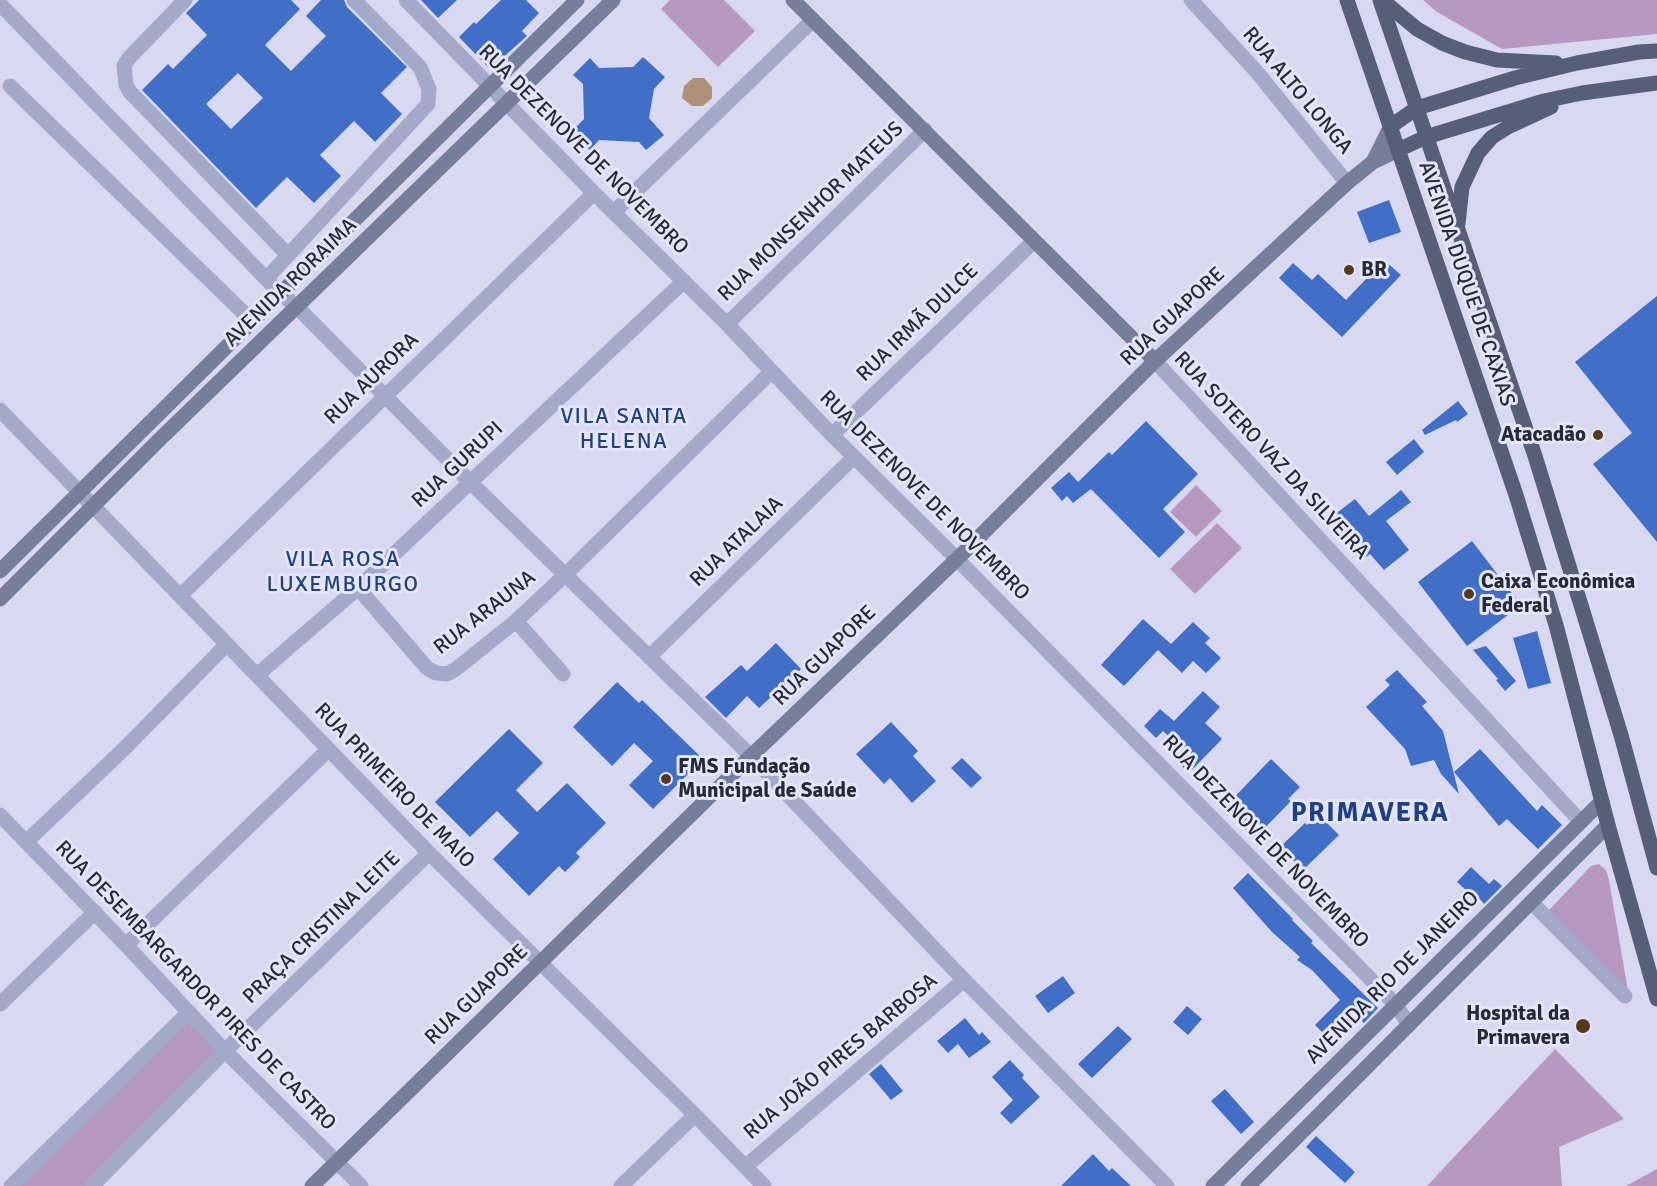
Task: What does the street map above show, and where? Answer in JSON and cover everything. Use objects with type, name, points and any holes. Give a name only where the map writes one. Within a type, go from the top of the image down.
[{"type":"main road","name":"AVENIDA DUQUE DE CAXIAS","points":[[1347,0],[1516,495],[1556,625],[1608,825],[1657,999]]},
{"type":"main road","name":"AVENIDA DUQUE DE CAXIAS","points":[[1381,0],[1535,456],[1621,735],[1657,868]]},
{"type":"main road","points":[[1381,0],[1417,29],[1442,43],[1465,52],[1497,60],[1577,63]]},
{"type":"main road","points":[[1391,126],[1417,108],[1515,78],[1577,63],[1657,51]]},
{"type":"main road","points":[[1458,230],[1462,187],[1478,153],[1492,137],[1508,127],[1582,93],[1657,83]]},
{"type":"main road","name":"RUA GUAPORE","points":[[1398,150],[1426,137],[1544,101],[1582,93]]},
{"type":"street","points":[[185,0],[123,66],[126,85],[130,93],[288,255]]},
{"type":"street","points":[[267,278],[428,104],[429,89],[420,67],[354,0]]},
{"type":"street","name":"RUA DEZENOVE DE NOVEMBRO","points":[[406,0],[1396,1005],[1409,1025]]},
{"type":"street","name":"AVENIDA RORAIMA","points":[[0,571],[577,0]]},
{"type":"street","name":"AVENIDA RORAIMA","points":[[0,599],[158,441],[613,0]]},
{"type":"street","name":"RUA SOTERO VAZ DA SILVEIRA","points":[[793,0],[1033,242],[1155,361],[1581,822]]},
{"type":"street","name":"RUA ALTO LONGA","points":[[1191,0],[1256,71],[1347,183]]},
{"type":"street","points":[[0,4],[280,292],[470,482],[751,756],[964,980],[1167,1186]]},
{"type":"street","points":[[614,212],[813,20]]},
{"type":"street","points":[[10,86],[252,321]]},
{"type":"street","name":"RUA GUAPORE","points":[[1373,162],[1391,126]]},
{"type":"street","name":"RUA MONSENHOR MATEUS","points":[[727,324],[924,130]]},
{"type":"street","name":"RUA GUAPORE","points":[[312,1186],[751,756],[957,559],[1155,361],[1347,183],[1373,162],[1398,150]]},
{"type":"street","name":"RUA AURORA","points":[[180,596],[594,193]]},
{"type":"street","name":"RUA IRMÃ DULCE","points":[[832,435],[1033,242]]},
{"type":"street","name":"RUA GURUPI","points":[[257,675],[358,588],[684,281]]},
{"type":"street","name":"RUA ARAUNA","points":[[358,588],[427,668],[436,673],[447,674],[516,621],[771,372]]},
{"type":"street","name":"RUA PRIMEIRO DE MAIO","points":[[0,410],[429,853],[764,1186]]},
{"type":"street","points":[[143,428],[158,441]]},
{"type":"street","name":"RUA ATALAIA","points":[[649,657],[854,457]]},
{"type":"street","points":[[516,621],[563,674]]},
{"type":"street","points":[[26,842],[125,748],[227,644]]},
{"type":"street","points":[[126,945],[328,750]]},
{"type":"street","name":"AVENIDA RIO DE JANEIRO","points":[[1213,1186],[1602,801]]},
{"type":"street","name":"RUA DESEMBARGARDOR PIRES DE CASTRO","points":[[0,815],[95,912],[225,1051],[361,1186]]},
{"type":"street","points":[[1248,1186],[1608,825]]},
{"type":"street","name":"PRAÇA CRISTINA LEITE","points":[[92,1186],[225,1051],[429,853]]},
{"type":"street","points":[[1531,902],[1625,996]]},
{"type":"street","points":[[0,1004],[95,912]]},
{"type":"street","name":"RUA JOÃO PIRES BARBOSA","points":[[746,1166],[964,980]]},
{"type":"street","points":[[11,1186],[189,1012]]},
{"type":"street","points":[[621,1186],[695,1115]]},
{"type":"shaded area","points":[[670,0],[724,0],[755,31],[718,67],[661,9]]},
{"type":"shaded area","points":[[1423,0],[1657,0],[1657,34],[1502,49],[1437,12]]},
{"type":"shaded area","points":[[693,78],[704,78],[712,87],[712,98],[703,106],[692,106],[682,98],[684,86]]},
{"type":"shaded area","points":[[1196,485],[1222,511],[1196,537],[1170,512]]},
{"type":"shaded area","points":[[1217,523],[1242,548],[1195,594],[1170,569]]},
{"type":"shaded area","points":[[1599,864],[1606,870],[1609,880],[1629,997],[1548,911],[1591,866]]},
{"type":"shaded area","points":[[189,1012],[225,1051],[92,1186],[11,1186]]},
{"type":"shaded area","points":[[1555,1049],[1624,1119],[1559,1147],[1562,1186],[1427,1186]]},
{"type":"shaded area","points":[[1657,1169],[1657,1186],[1626,1186]]},
{"type":"building","points":[[199,0],[291,0],[300,9],[265,45],[291,71],[326,36],[306,16],[321,0],[344,0],[347,7],[407,67],[381,93],[402,114],[375,142],[354,121],[320,155],[341,176],[314,203],[287,177],[256,208],[142,90],[168,64],[173,69],[207,35],[186,13]],"holes":[[[238,73],[263,98],[231,129],[206,104]]]},
{"type":"building","points":[[421,0],[457,0],[438,18]]},
{"type":"building","points":[[501,0],[526,0],[539,13],[522,31],[527,36],[490,69],[459,37]]},
{"type":"building","points":[[643,57],[665,77],[654,89],[649,118],[664,135],[646,150],[639,142],[599,140],[590,150],[571,132],[584,119],[583,84],[573,75],[590,58],[599,68],[633,67]]},
{"type":"building","points":[[1389,200],[1401,232],[1369,243],[1357,212]]},
{"type":"building","points":[[1384,260],[1401,275],[1342,337],[1279,278],[1293,263],[1312,280],[1318,274],[1346,300]]},
{"type":"building","points":[[1657,296],[1657,542],[1593,464],[1632,433],[1575,362]]},
{"type":"building","points":[[1458,401],[1468,414],[1457,422],[1456,420],[1425,435],[1422,430]]},
{"type":"building","points":[[1146,421],[1198,474],[1163,509],[1185,532],[1159,558],[1091,489],[1073,503],[1067,496],[1062,501],[1051,488],[1069,472],[1078,482],[1109,452],[1112,455]]},
{"type":"building","points":[[1414,439],[1424,452],[1397,475],[1386,462]]},
{"type":"building","points":[[1401,490],[1411,502],[1386,521],[1409,550],[1384,570],[1370,554],[1363,559],[1354,549],[1359,545],[1334,515],[1355,499],[1369,516]]},
{"type":"building","name":"Caixa Econômica Federal","points":[[1472,541],[1521,605],[1467,646],[1418,582]]},
{"type":"building","points":[[1143,619],[1171,644],[1193,622],[1210,638],[1205,643],[1221,658],[1206,673],[1193,661],[1182,673],[1158,650],[1124,686],[1101,665]]},
{"type":"building","points":[[1537,631],[1551,683],[1528,689],[1513,638]]},
{"type":"building","points":[[776,643],[801,669],[797,673],[806,682],[795,692],[790,687],[776,700],[772,696],[759,708],[747,696],[726,718],[705,697],[741,665],[747,671]]},
{"type":"building","points":[[1486,646],[1516,681],[1505,691],[1496,680],[1498,679],[1473,650]]},
{"type":"building","points":[[1397,670],[1427,702],[1422,706],[1443,731],[1459,794],[1441,774],[1434,760],[1411,766],[1405,749],[1366,707],[1390,685],[1385,680]]},
{"type":"building","points":[[617,682],[639,703],[642,700],[703,759],[653,809],[629,785],[653,761],[634,743],[612,766],[573,727]]},
{"type":"building","points":[[1203,691],[1220,707],[1205,723],[1222,739],[1189,773],[1173,757],[1181,748],[1163,731],[1156,738],[1144,726],[1160,709],[1174,721]]},
{"type":"building","points":[[891,722],[918,751],[913,756],[936,781],[912,803],[890,778],[884,784],[856,754]]},
{"type":"building","points":[[509,729],[543,763],[516,790],[537,812],[567,783],[606,823],[576,853],[580,857],[565,872],[559,866],[529,896],[493,859],[519,833],[497,811],[470,837],[435,802]]},
{"type":"building","points":[[1480,749],[1537,811],[1542,805],[1562,825],[1538,849],[1507,819],[1499,826],[1454,772]]},
{"type":"building","points":[[962,758],[982,778],[971,788],[951,768]]},
{"type":"building","points":[[1271,759],[1300,787],[1288,799],[1291,801],[1255,838],[1223,809]]},
{"type":"building","points":[[1318,814],[1339,835],[1303,870],[1280,847]]},
{"type":"building","points":[[1471,867],[1489,884],[1494,879],[1502,886],[1484,904],[1457,882]]},
{"type":"building","points":[[1248,873],[1313,941],[1311,943],[1378,1008],[1364,1023],[1354,1014],[1329,1039],[1315,1025],[1340,1000],[1312,970],[1297,960],[1300,957],[1272,932],[1233,888]]},
{"type":"building","points":[[1063,976],[1075,993],[1048,1013],[1035,996]]},
{"type":"building","points":[[1187,1006],[1202,1019],[1188,1035],[1173,1022]]},
{"type":"building","points":[[965,1018],[979,1035],[982,1032],[991,1042],[969,1058],[958,1044],[948,1053],[937,1041]]},
{"type":"building","points":[[1118,1026],[1132,1039],[1092,1078],[1078,1064]]},
{"type":"building","points":[[1010,1060],[1024,1075],[1022,1078],[1040,1097],[1011,1124],[1000,1113],[1013,1100],[992,1077]]},
{"type":"building","points":[[881,1064],[903,1091],[891,1100],[869,1074]]},
{"type":"building","points":[[1225,1089],[1254,1122],[1241,1134],[1211,1101]]},
{"type":"building","points":[[1316,1136],[1355,1172],[1345,1183],[1306,1147]]},
{"type":"building","points":[[1093,1154],[1109,1171],[1112,1168],[1131,1186],[1061,1186]]},
{"type":"place","name":"BR","points":[[1349,270]]},
{"type":"place","name":"Atacadão","points":[[1598,435]]},
{"type":"place","name":"Caixa Econômica Federal","points":[[1469,594]]},
{"type":"place","name":"FMS Fundação Municipal de Saúde","points":[[666,779]]},
{"type":"place","name":"Hospital da Primavera","points":[[1583,1026]]},
{"type":"district","name":"VILA SANTA HELENA","points":[[624,430]]},
{"type":"district","name":"VILA ROSA LUXEMBURGO","points":[[343,572]]},
{"type":"district","name":"PRIMAVERA","points":[[1370,814]]}]
